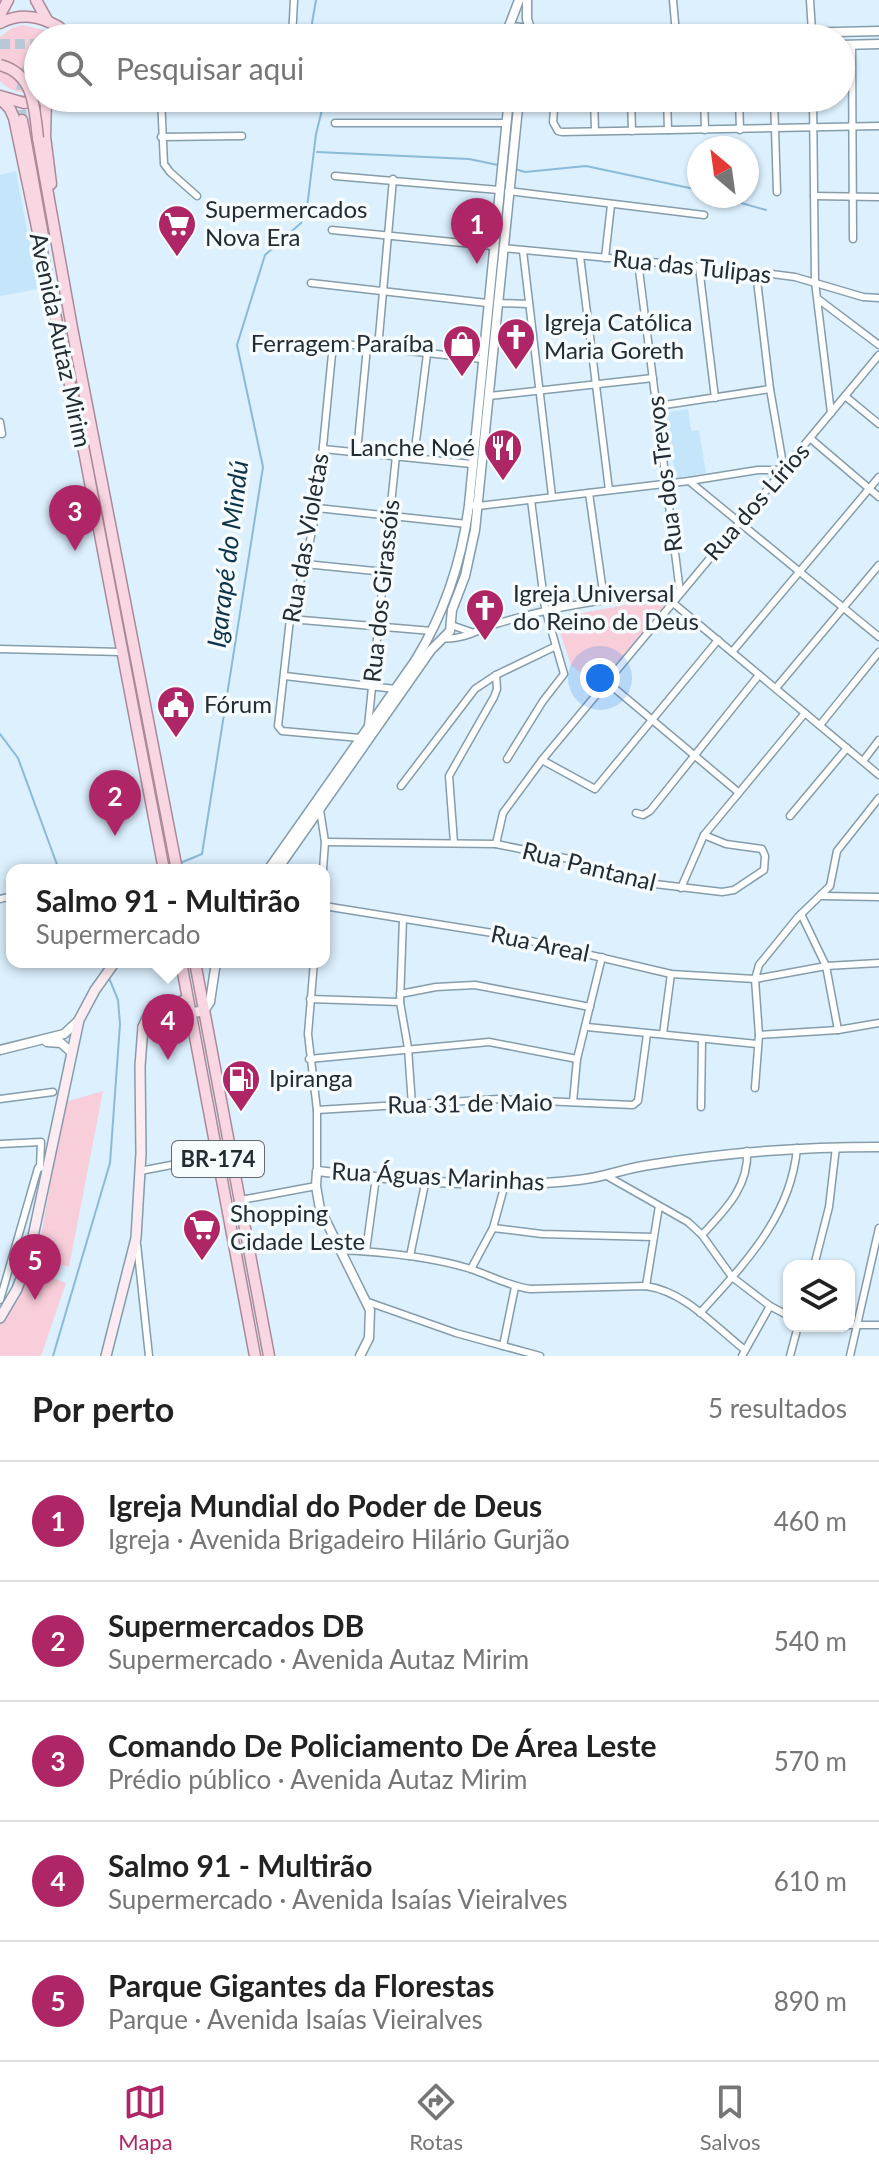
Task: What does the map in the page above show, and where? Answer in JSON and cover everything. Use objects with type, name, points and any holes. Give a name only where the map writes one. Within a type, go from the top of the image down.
[{"type":"main road","points":[[0,15],[8,0]]},
{"type":"main road","points":[[36,0],[51,24]]},
{"type":"main road","points":[[0,23],[13,17],[30,16],[47,20]]},
{"type":"main road","points":[[0,65],[13,68],[24,82]]},
{"type":"main road","points":[[0,97],[24,103]]},
{"type":"main road","name":"Avenida Autaz Mirim","points":[[0,97],[13,114],[85,456],[163,864]]},
{"type":"main road","points":[[35,112],[42,172],[55,233]]},
{"type":"main road","points":[[47,112],[45,136],[55,233]]},
{"type":"main road","points":[[22,120],[48,264],[46,280]]},
{"type":"main road","name":"Avenida Autaz Mirim","points":[[55,233],[176,864]]},
{"type":"main road","points":[[0,1318],[17,1289],[28,1260],[43,1169],[79,1020],[111,968]]},
{"type":"main road","name":"BR-174","points":[[182,968],[255,1356]]},
{"type":"main road","name":"BR-174","points":[[196,968],[269,1356]]},
{"type":"main road","points":[[106,1356],[136,1238],[143,1027],[148,1016],[155,1011],[188,999]]},
{"type":"main road","points":[[143,1027],[164,1016],[204,1011]]},
{"type":"street","points":[[293,24],[294,0]]},
{"type":"street","points":[[506,24],[519,0]]},
{"type":"street","points":[[527,0],[529,24]]},
{"type":"street","points":[[673,0],[675,24]]},
{"type":"street","points":[[810,0],[812,24]]},
{"type":"street","points":[[855,31],[879,31]]},
{"type":"street","points":[[855,45],[879,44]]},
{"type":"street","points":[[161,112],[162,156],[167,169],[197,196]]},
{"type":"street","points":[[504,190],[507,112]]},
{"type":"street","points":[[272,864],[415,661],[434,626],[456,572],[473,505],[489,396],[498,247],[517,112]]},
{"type":"street","points":[[554,112],[554,125],[558,131],[566,132],[879,126]]},
{"type":"street","points":[[594,112],[595,131]]},
{"type":"street","points":[[631,112],[632,131]]},
{"type":"street","points":[[667,112],[668,130]]},
{"type":"street","points":[[704,112],[705,130]]},
{"type":"street","points":[[739,112],[740,130]]},
{"type":"street","points":[[774,112],[777,192]]},
{"type":"street","points":[[813,112],[815,282],[831,413]]},
{"type":"street","points":[[853,112],[853,239]]},
{"type":"street","points":[[335,123],[506,123]]},
{"type":"street","points":[[161,137],[242,136]]},
{"type":"street","points":[[335,176],[504,190],[704,215]]},
{"type":"street","points":[[378,348],[393,179]]},
{"type":"street","points":[[814,196],[879,197]]},
{"type":"street","points":[[605,258],[611,205]]},
{"type":"street","name":"Rua das Tulipas","points":[[332,230],[756,272],[815,282],[863,297],[878,296]]},
{"type":"street","points":[[281,864],[431,650],[449,634],[452,610],[471,553],[472,464],[487,303],[498,247]]},
{"type":"street","points":[[523,251],[552,496]]},
{"type":"street","points":[[580,256],[609,490]]},
{"type":"street","name":"Rua dos Trevos","points":[[638,262],[680,592]]},
{"type":"street","points":[[699,267],[715,398]]},
{"type":"street","points":[[473,505],[689,481],[758,470],[784,470],[770,389],[756,272]]},
{"type":"street","points":[[311,283],[487,303]]},
{"type":"street","points":[[817,299],[879,345]]},
{"type":"street","points":[[497,303],[529,304]]},
{"type":"street","name":"Rua das Violetas","points":[[360,738],[291,732],[280,730],[278,726],[290,619],[317,508],[332,354],[339,346],[348,344],[367,347]]},
{"type":"street","points":[[357,452],[367,347],[482,359]]},
{"type":"street","points":[[414,457],[427,354]]},
{"type":"street","name":"Rua dos Lírios","points":[[496,844],[503,813],[542,760],[879,355]]},
{"type":"street","points":[[489,396],[653,378]]},
{"type":"street","points":[[658,406],[770,389]]},
{"type":"street","points":[[845,396],[879,424]]},
{"type":"street","points":[[0,422],[2,434]]},
{"type":"street","points":[[811,439],[879,497]]},
{"type":"street","points":[[323,449],[472,464]]},
{"type":"street","name":"Rua dos Girassóis","points":[[368,726],[396,456]]},
{"type":"street","points":[[732,652],[879,477]]},
{"type":"street","points":[[689,481],[879,637]]},
{"type":"street","points":[[589,493],[604,599]]},
{"type":"street","points":[[507,759],[543,701],[562,678],[563,669],[554,647],[545,608],[531,500]]},
{"type":"street","points":[[317,508],[467,524]]},
{"type":"street","points":[[305,564],[385,572]]},
{"type":"street","points":[[776,688],[879,565]]},
{"type":"street","points":[[434,626],[436,636],[448,640],[545,608],[680,592]]},
{"type":"street","points":[[672,602],[879,775]]},
{"type":"street","points":[[290,619],[379,628],[434,626],[445,620],[471,632]]},
{"type":"street","points":[[542,760],[595,789],[718,640]]},
{"type":"street","points":[[401,786],[470,694],[496,675],[554,647]]},
{"type":"street","points":[[0,649],[121,652]]},
{"type":"street","points":[[820,725],[879,652]]},
{"type":"street","points":[[454,843],[449,783],[453,766],[494,697],[496,675]]},
{"type":"street","points":[[636,813],[643,815],[650,811],[759,675]]},
{"type":"street","points":[[285,676],[395,689]]},
{"type":"street","points":[[607,682],[738,792]]},
{"type":"street","points":[[681,888],[704,835],[805,713]]},
{"type":"street","points":[[863,761],[879,740]]},
{"type":"street","points":[[790,816],[847,748]]},
{"type":"street","points":[[755,1088],[759,1035],[755,979],[759,965],[801,914],[832,883],[837,851],[879,798]]},
{"type":"street","points":[[320,810],[325,842],[323,864]]},
{"type":"street","name":"Rua Pantanal","points":[[325,842],[496,844],[579,861],[638,882],[729,892],[764,870],[762,849],[726,844],[704,835]]},
{"type":"street","points":[[822,896],[878,896]]},
{"type":"street","name":"Rua Areal","points":[[330,907],[505,935],[671,974],[755,979],[826,966],[879,963]]},
{"type":"street","points":[[801,914],[826,966],[838,1030]]},
{"type":"street","points":[[403,919],[400,998],[412,1105]]},
{"type":"street","points":[[573,1102],[577,1059],[602,957]]},
{"type":"street","points":[[204,1011],[210,1002],[215,968]]},
{"type":"street","points":[[313,968],[309,1059],[317,1110],[316,1186],[320,1209],[368,1302],[371,1327],[360,1356]]},
{"type":"street","points":[[663,1034],[671,974]]},
{"type":"street","points":[[310,999],[400,998],[454,985],[475,985],[590,1007]]},
{"type":"street","points":[[0,1050],[64,1034],[79,1020]]},
{"type":"street","points":[[759,1035],[838,1030],[879,1023]]},
{"type":"street","points":[[587,1027],[757,1044]]},
{"type":"street","name":"Rua 31 de Maio","points":[[317,1110],[499,1099],[633,1105],[638,1101],[647,1034]]},
{"type":"street","points":[[701,1107],[702,1039]]},
{"type":"street","points":[[43,1041],[61,1043],[70,1051]]},
{"type":"street","points":[[309,1059],[489,1042],[577,1059]]},
{"type":"street","points":[[0,1100],[53,1092]]},
{"type":"street","points":[[0,1144],[41,1142],[43,1169],[1,1300]]},
{"type":"street","points":[[816,1260],[829,1207],[836,1147]]},
{"type":"street","name":"Rua Águas Marinhas","points":[[317,1171],[505,1184],[607,1176],[646,1165],[747,1151],[879,1147]]},
{"type":"street","points":[[700,1313],[768,1233],[783,1205],[796,1169],[797,1148]]},
{"type":"street","points":[[702,1235],[741,1186],[746,1175],[747,1151]]},
{"type":"street","points":[[140,1171],[218,1156]]},
{"type":"street","points":[[607,1176],[688,1222],[702,1235],[732,1277],[783,1313]]},
{"type":"street","points":[[366,1251],[376,1177]]},
{"type":"street","points":[[410,1256],[426,1179]]},
{"type":"street","points":[[471,1269],[493,1228],[505,1184]]},
{"type":"street","points":[[241,1200],[316,1186]]},
{"type":"street","points":[[646,1286],[659,1206]]},
{"type":"street","points":[[493,1228],[542,1234],[653,1237]]},
{"type":"street","points":[[855,1318],[879,1228]]},
{"type":"street","points":[[136,1238],[149,1356]]},
{"type":"street","points":[[340,1250],[410,1256],[471,1269],[515,1287],[557,1290],[646,1286],[669,1291],[700,1313],[744,1353],[770,1306]]},
{"type":"street","points":[[503,1346],[515,1287]]},
{"type":"street","points":[[368,1302],[456,1333],[540,1356]]},
{"type":"street","points":[[855,1325],[879,1325]]},
{"type":"street","points":[[790,1356],[796,1332]]},
{"type":"street","points":[[850,1356],[852,1332]]},
{"type":"shaded area","points":[[24,25],[24,92],[8,88],[0,81],[0,37],[12,28]]},
{"type":"shaded area","points":[[16,171],[38,289],[0,296],[0,175]]},
{"type":"shaded area","points":[[688,409],[691,431],[699,430],[706,473],[676,478],[665,413]]},
{"type":"shaded area","points":[[669,597],[671,602],[597,686],[571,665],[555,618]]},
{"type":"shaded area","points":[[103,1091],[69,1267],[37,1258],[65,1102]]},
{"type":"shaded area","points":[[29,1270],[66,1283],[41,1356],[0,1356],[0,1318]]},
{"type":"waterway","points":[[312,24],[316,0]]},
{"type":"waterway","name":"Igarapé do Mindú","points":[[180,863],[202,854],[263,467],[237,345],[265,255],[301,223],[307,208],[322,112]]},
{"type":"waterway","points":[[317,152],[469,159],[498,165]]},
{"type":"waterway","points":[[515,169],[525,172],[586,166],[687,187]]},
{"type":"waterway","points":[[759,208],[766,210]]},
{"type":"waterway","points":[[0,734],[18,758],[57,864]]},
{"type":"waterway","name":"Igarapé do Mindú","points":[[53,1356],[110,1163],[120,1024],[118,1000],[109,978]]},
{"type":"tunnel","points":[[0,44],[24,44]]},
{"type":"tunnel","points":[[22,120],[24,75]]},
{"type":"place","name":"Supermercados Nova Era","points":[[177,258]]},
{"type":"place","name":"Igreja Mundial do Poder de Deus","points":[[477,264]]},
{"type":"place","name":"Igreja Católica Maria Goreth","points":[[516,371]]},
{"type":"place","name":"Ferragem Paraíba","points":[[462,378]]},
{"type":"place","name":"Lanche Noé","points":[[503,482]]},
{"type":"place","name":"Comando De Policiamento De Área Leste","points":[[75,551]]},
{"type":"place","name":"Igreja Universal do Reino de Deus","points":[[485,642]]},
{"type":"place","name":"Fórum","points":[[176,739]]},
{"type":"place","name":"Supermercados DB","points":[[115,836]]},
{"type":"place","name":"Salmo 91 - Multirão","points":[[168,1060]]},
{"type":"place","name":"Ipiranga","points":[[241,1113]]},
{"type":"place","name":"Shopping Cidade Leste","points":[[202,1262]]},
{"type":"place","name":"Parque Gigantes da Florestas","points":[[35,1300]]}]
